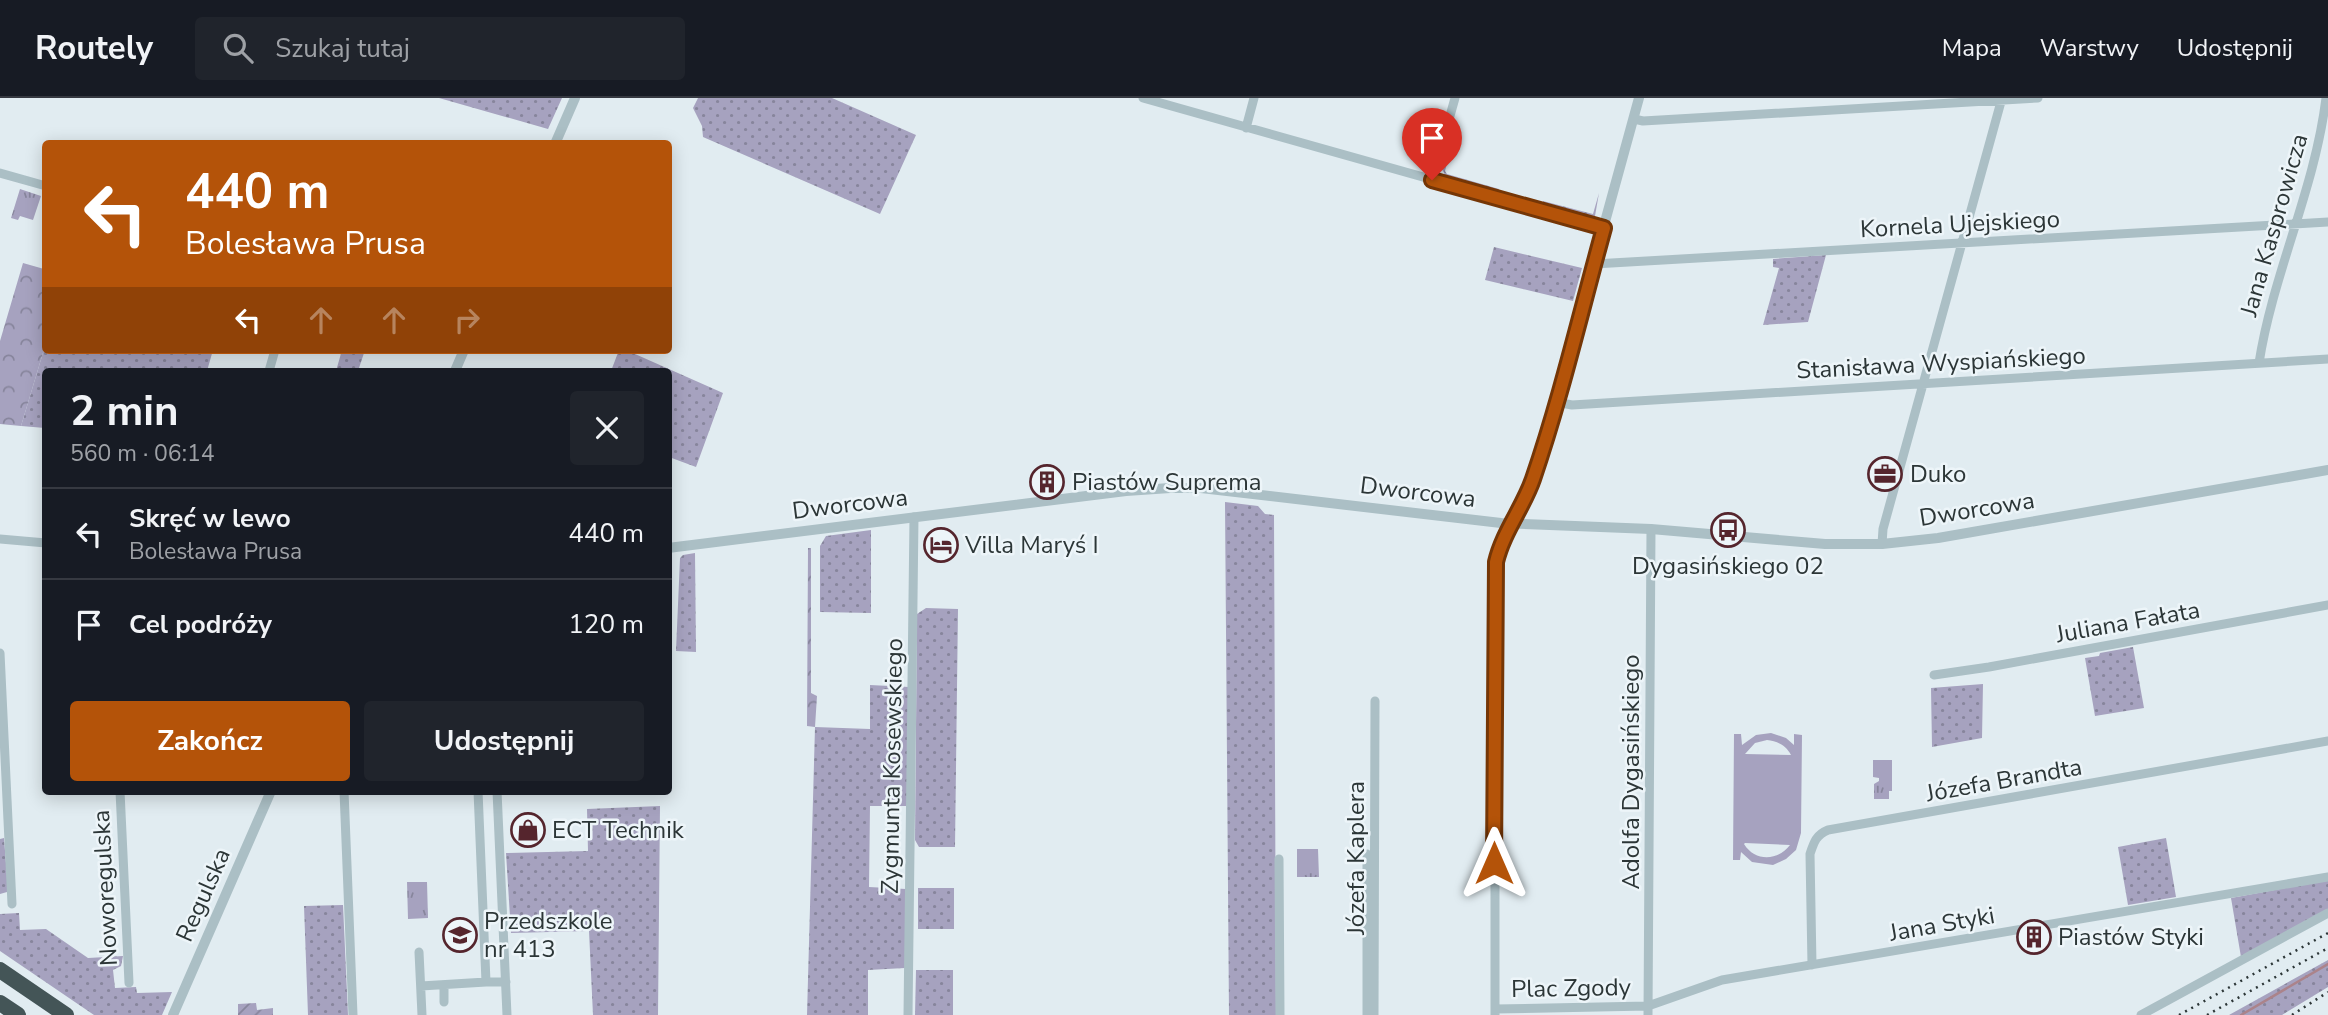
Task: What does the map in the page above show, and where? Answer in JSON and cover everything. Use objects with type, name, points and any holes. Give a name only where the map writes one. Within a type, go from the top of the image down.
[{"type":"highway","points":[[0,970],[66,1015]]},
{"type":"highway","points":[[0,1003],[18,1015]]},
{"type":"street","points":[[557,140],[575,98]]},
{"type":"street","points":[[1143,98],[1604,228]]},
{"type":"street","points":[[1246,128],[1254,98]]},
{"type":"street","points":[[1432,180],[1455,98]]},
{"type":"street","points":[[1494,1012],[1495,577],[1499,552],[1532,482],[1639,98]]},
{"type":"street","points":[[1633,119],[1643,121],[2038,98]]},
{"type":"street","name":"Jana Kasprowicza","points":[[2259,363],[2263,334],[2320,135],[2326,98]]},
{"type":"street","points":[[1882,544],[1883,529],[2002,99]]},
{"type":"street","points":[[0,173],[42,185]]},
{"type":"street","name":"Kornela Ujejskiego","points":[[1594,264],[2328,222]]},
{"type":"street","name":"Stanisława Wyspiańskiego","points":[[1556,402],[1572,405],[2328,359]]},
{"type":"street","name":"Dworcowa","points":[[672,547],[1126,491],[1184,487],[1513,524],[1651,529],[1825,544],[1882,544],[1938,538],[2328,470]]},
{"type":"street","name":"Zygmunta Kosewskiego","points":[[908,1015],[914,517]]},
{"type":"street","name":"Adolfa Dygasińskiego","points":[[1648,1010],[1651,529]]},
{"type":"street","points":[[0,539],[42,543]]},
{"type":"street","name":"Juliana Fałata","points":[[1934,675],[2328,605]]},
{"type":"street","points":[[0,653],[12,904]]},
{"type":"street","name":"Józefa Kaplera","points":[[1374,1015],[1375,701]]},
{"type":"street","name":"Józefa Brandta","points":[[1812,965],[1810,854],[1820,833],[2328,741]]},
{"type":"street","name":"Noworegulska","points":[[120,795],[129,983]]},
{"type":"street","name":"Regulska","points":[[173,1015],[269,795]]},
{"type":"street","points":[[344,795],[354,1015]]},
{"type":"street","points":[[478,795],[486,982]]},
{"type":"street","points":[[497,795],[508,1015]]},
{"type":"street","name":"Józefa Kaplera","points":[[1367,854],[1367,1015]]},
{"type":"street","points":[[1279,859],[1280,1015]]},
{"type":"street","name":"Jana Styki","points":[[1648,1010],[1722,980],[2328,877]]},
{"type":"street","points":[[2141,1015],[2328,913]]},
{"type":"street","points":[[419,952],[422,1015]]},
{"type":"street","points":[[421,986],[506,982]]},
{"type":"street","points":[[444,985],[444,1002]]},
{"type":"street","name":"Plac Zgody","points":[[1494,1012],[1648,1010]]},
{"type":"green space","points":[[439,98],[562,98],[548,129]]},
{"type":"green space","points":[[698,98],[832,98],[916,135],[880,214],[703,137],[702,126],[693,108]]},
{"type":"green space","points":[[1445,160],[1448,160],[1445,171],[1447,174],[1499,189],[1498,194],[1445,179],[1442,169]]},
{"type":"green space","points":[[20,189],[41,196],[33,220],[20,216],[18,220],[11,218]]},
{"type":"green space","points":[[1599,193],[1595,216],[1587,216],[1586,219],[1543,207],[1543,201],[1593,214]]},
{"type":"green space","points":[[1494,247],[1582,268],[1573,301],[1485,280]]},
{"type":"green space","points":[[1826,255],[1808,322],[1763,325],[1779,268],[1773,267],[1773,259]]},
{"type":"green space","points":[[23,263],[42,268],[43,354],[21,426],[0,424],[0,341]]},
{"type":"green space","points":[[43,354],[212,354],[208,368],[42,368],[42,428],[21,426]]},
{"type":"green space","points":[[341,354],[364,354],[359,368],[337,368]]},
{"type":"green space","points":[[617,354],[635,354],[667,368],[612,368]]},
{"type":"green space","points":[[672,370],[723,393],[696,467],[672,458]]},
{"type":"green space","points":[[1225,502],[1258,506],[1265,514],[1274,515],[1276,1015],[1229,1015]]},
{"type":"green space","points":[[871,530],[871,613],[820,612],[820,546],[826,536]]},
{"type":"green space","points":[[808,548],[811,548],[811,693],[817,696],[815,727],[807,726]]},
{"type":"green space","points":[[695,553],[696,652],[676,651],[680,558]]},
{"type":"green space","points":[[926,608],[958,609],[955,847],[919,847],[915,840],[917,614]]},
{"type":"green space","points":[[2133,647],[2144,708],[2095,716],[2085,658]]},
{"type":"green space","points":[[1983,684],[1982,738],[1932,747],[1931,688]]},
{"type":"green space","points":[[870,685],[909,687],[909,804],[870,806],[869,887],[906,889],[905,968],[868,970],[868,1015],[807,1015],[815,727],[870,729]]},
{"type":"green space","points":[[1771,733],[1786,738],[1794,745],[1794,734],[1802,735],[1801,833],[1796,850],[1773,865],[1752,862],[1741,852],[1740,860],[1733,860],[1734,734],[1741,734],[1742,745],[1756,735]],"holes":[[[1767,740],[1781,744],[1791,755],[1745,754],[1755,743]],[[1745,843],[1790,845],[1779,854],[1767,857],[1754,854]]]},
{"type":"green space","points":[[1873,760],[1892,760],[1892,791],[1889,791],[1889,799],[1874,799],[1874,784],[1879,778],[1873,777]]},
{"type":"green space","points":[[660,806],[658,1015],[593,1015],[589,931],[511,933],[506,853],[588,851],[587,809]]},
{"type":"green space","points":[[4,838],[8,888],[7,892],[0,894],[0,839]]},
{"type":"green space","points":[[2166,838],[2176,897],[2128,905],[2118,847]]},
{"type":"green space","points":[[1297,849],[1318,849],[1319,877],[1297,877]]},
{"type":"green space","points":[[2328,880],[2328,909],[2241,957],[2231,898]]},
{"type":"green space","points":[[407,882],[427,882],[428,918],[408,919]]},
{"type":"green space","points":[[918,888],[954,888],[954,929],[918,929]]},
{"type":"green space","points":[[343,905],[348,1015],[308,1015],[304,906]]},
{"type":"green space","points":[[19,913],[20,930],[46,929],[88,958],[123,956],[121,966],[113,970],[115,988],[136,987],[137,993],[172,992],[162,1015],[94,1015],[0,951],[0,914]]},
{"type":"green space","points":[[2328,960],[2328,987],[2282,1015],[2229,1015]]},
{"type":"green space","points":[[916,970],[953,970],[953,1015],[915,1015]]},
{"type":"green space","points":[[256,1003],[257,1010],[273,1008],[273,1015],[238,1015],[238,1004]]},
{"type":"waterway","points":[[2241,1015],[2328,964]]},
{"type":"railway","points":[[2179,1015],[2328,933]]},
{"type":"railway","points":[[2207,1015],[2328,948]]},
{"type":"railway","points":[[2292,1015],[2328,992]]},
{"type":"place","name":"Duko","points":[[1885,474]]},
{"type":"place","name":"Piastów Suprema","points":[[1047,482]]},
{"type":"place","name":"Dygasińskiego 02","points":[[1728,530]]},
{"type":"place","name":"Villa Maryś I","points":[[941,545]]},
{"type":"place","name":"ECT Technik","points":[[528,830]]},
{"type":"place","name":"Przedszkole nr 413","points":[[460,935]]},
{"type":"place","name":"Piastów Styki","points":[[2034,937]]},
{"type":"route","points":[[1432,180],[1604,228],[1539,462],[1523,503],[1503,540],[1496,562],[1494,863]]}]
